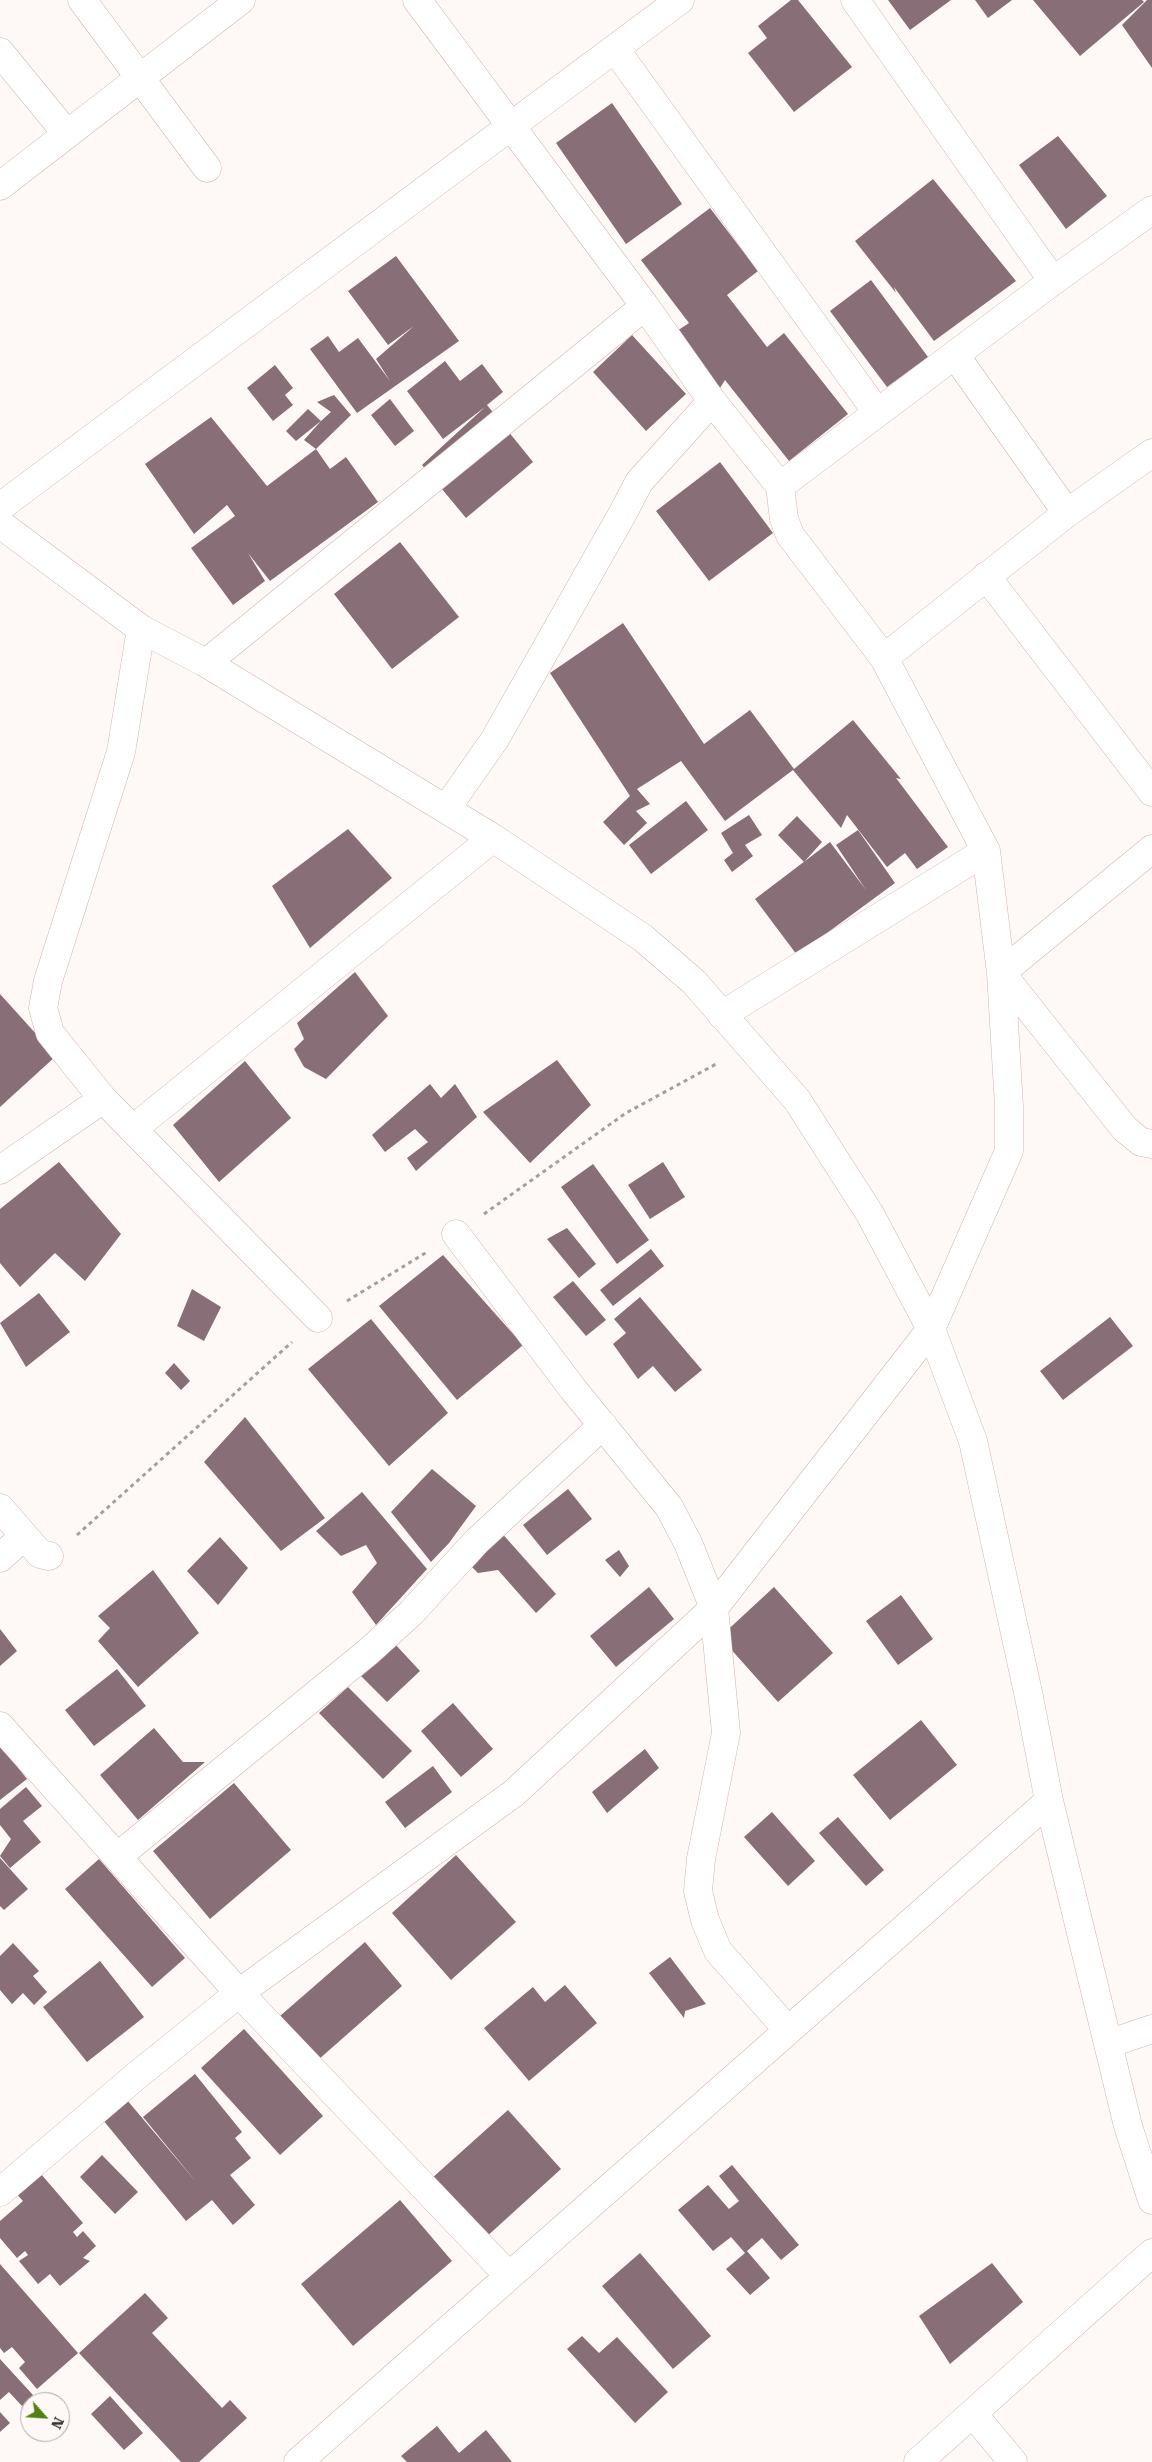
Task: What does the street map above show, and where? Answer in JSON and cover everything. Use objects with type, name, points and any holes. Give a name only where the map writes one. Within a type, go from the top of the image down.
[{"type":"street","points":[[82,0],[207,168]]},
{"type":"street","points":[[0,186],[241,0]]},
{"type":"street","points":[[0,2192],[135,2077],[239,1993],[514,1793],[714,1608],[931,1329],[1008,1151],[1009,1107],[1001,973],[986,851],[884,658],[790,535],[784,519],[780,486],[712,401],[645,306],[418,0]]},
{"type":"street","points":[[0,507],[680,0]]},
{"type":"street","points":[[855,0],[1053,281]]},
{"type":"street","points":[[615,49],[877,412]]},
{"type":"street","points":[[0,52],[67,134]]},
{"type":"street","points":[[780,486],[1053,281],[1152,210]]},
{"type":"street","points":[[206,663],[645,306]]},
{"type":"street","points":[[955,355],[1068,513]]},
{"type":"street","points":[[446,809],[496,739],[639,482],[712,401]]},
{"type":"street","points":[[884,658],[1068,513],[1152,453]]},
{"type":"street","points":[[0,524],[141,629],[206,663],[446,809],[643,938],[694,982],[797,1100],[860,1198],[931,1329],[973,1440],[1029,1697],[1049,1801],[1128,2126],[1152,2200]]},
{"type":"street","points":[[986,576],[1152,792]]},
{"type":"street","points":[[141,629],[121,752],[48,981],[42,1008],[50,1033],[103,1100],[318,1318]]},
{"type":"street","points":[[133,1129],[493,838]]},
{"type":"street","points":[[1001,973],[1152,849]]},
{"type":"street","points":[[722,1014],[986,851]]},
{"type":"street","points":[[1001,973],[1125,1130],[1141,1142],[1152,1144]]},
{"type":"street","points":[[0,1170],[103,1100]]},
{"type":"street","points":[[456,1234],[573,1389],[669,1507],[688,1543],[714,1608],[726,1733],[701,1859],[698,1891],[705,1920],[718,1951],[788,2030]]},
{"type":"street","points":[[117,1857],[368,1652],[411,1613],[477,1541],[604,1425]]},
{"type":"street","points":[[0,1508],[23,1537],[40,1554],[49,1556]]},
{"type":"street","points":[[0,1558],[23,1537]]},
{"type":"street","points":[[0,1726],[239,1993],[508,2275]]},
{"type":"street","points":[[311,2458],[508,2275],[1049,1801]]},
{"type":"street","points":[[1108,2044],[1152,2028]]},
{"type":"street","points":[[918,2462],[1152,2253]]},
{"type":"street","points":[[973,2414],[1013,2462]]},
{"type":"path","points":[[49,1556],[60,1550],[318,1318],[456,1234],[626,1112],[749,1045]]},
{"type":"building","points":[[791,0],[798,0],[852,67],[794,112],[748,53],[767,38],[758,26]]},
{"type":"building","points":[[888,0],[951,0],[910,30]]},
{"type":"building","points":[[975,0],[1012,0],[988,18]]},
{"type":"building","points":[[1033,0],[1142,0],[1144,2],[1080,56]]},
{"type":"building","points":[[1147,0],[1152,0],[1152,68],[1122,25]]},
{"type":"building","points":[[612,103],[682,204],[626,244],[556,143]]},
{"type":"building","points":[[1058,136],[1107,196],[1066,229],[1019,165]]},
{"type":"building","points":[[933,179],[1016,281],[934,341],[894,287],[896,293],[855,241]]},
{"type":"building","points":[[710,208],[758,271],[727,295],[767,347],[784,333],[848,414],[789,461],[725,380],[720,388],[677,331],[689,323],[641,260]]},
{"type":"building","points":[[396,256],[459,341],[357,413],[310,349],[328,336],[339,352],[358,338],[390,381],[376,359],[414,326],[388,345],[348,291]]},
{"type":"building","points":[[871,280],[928,357],[887,387],[830,311]]},
{"type":"building","points":[[632,335],[686,394],[646,431],[593,372]]},
{"type":"building","points":[[445,361],[460,381],[482,364],[503,392],[487,405],[533,462],[466,518],[422,465],[485,407],[443,439],[407,391]]},
{"type":"building","points":[[275,365],[293,388],[285,395],[293,405],[273,421],[247,388]]},
{"type":"building","points":[[334,395],[351,415],[316,449],[304,440],[331,412],[317,402]]},
{"type":"building","points":[[390,399],[414,431],[395,446],[371,415]]},
{"type":"building","points":[[308,409],[321,421],[296,441],[286,431]]},
{"type":"building","points":[[211,417],[267,486],[316,449],[330,469],[346,457],[378,502],[270,581],[248,553],[265,581],[233,605],[191,548],[235,516],[227,505],[194,534],[145,464]]},
{"type":"building","points":[[720,462],[773,533],[709,581],[656,511]]},
{"type":"building","points":[[400,542],[459,617],[392,669],[334,594]]},
{"type":"building","points":[[623,623],[704,744],[750,710],[794,769],[853,720],[901,779],[896,778],[948,847],[917,869],[905,853],[887,867],[847,815],[841,828],[793,770],[725,821],[681,761],[637,789],[650,804],[636,811],[647,823],[624,845],[603,822],[630,796],[550,673]]},
{"type":"building","points":[[686,801],[708,830],[651,874],[629,845]]},
{"type":"building","points":[[749,815],[762,835],[745,845],[753,856],[732,872],[724,860],[733,853],[721,833]]},
{"type":"building","points":[[797,816],[822,842],[804,862],[778,835]]},
{"type":"building","points":[[348,829],[392,878],[310,948],[272,886]]},
{"type":"building","points":[[858,830],[895,883],[797,955],[755,899],[830,842],[866,890],[836,845]]},
{"type":"building","points":[[355,972],[388,1016],[326,1079],[304,1067],[294,1049],[304,1039],[297,1023]]},
{"type":"building","points":[[0,994],[56,1056],[0,1107]]},
{"type":"building","points":[[557,1060],[591,1105],[530,1163],[483,1112]]},
{"type":"building","points":[[245,1061],[291,1118],[219,1182],[173,1125]]},
{"type":"building","points":[[430,1084],[441,1098],[455,1084],[477,1117],[416,1171],[407,1158],[428,1142],[415,1129],[385,1152],[372,1135]]},
{"type":"building","points":[[59,1162],[121,1234],[85,1281],[55,1253],[20,1287],[0,1263],[0,1209]]},
{"type":"building","points":[[663,1162],[685,1197],[650,1219],[628,1185]]},
{"type":"building","points":[[593,1164],[649,1240],[617,1264],[561,1187]]},
{"type":"building","points":[[567,1228],[596,1264],[579,1278],[547,1239]]},
{"type":"building","points":[[651,1249],[664,1266],[613,1306],[600,1290]]},
{"type":"building","points":[[443,1255],[523,1345],[457,1400],[379,1306]]},
{"type":"building","points":[[573,1281],[606,1320],[586,1336],[553,1297]]},
{"type":"building","points":[[192,1289],[221,1307],[204,1341],[177,1326]]},
{"type":"building","points":[[39,1293],[70,1332],[26,1367],[0,1323]]},
{"type":"building","points":[[640,1297],[702,1370],[675,1392],[653,1366],[638,1379],[613,1344],[626,1333],[614,1319]]},
{"type":"building","points":[[1110,1317],[1133,1346],[1063,1400],[1040,1371]]},
{"type":"building","points":[[371,1319],[448,1413],[389,1466],[308,1369]]},
{"type":"building","points":[[174,1363],[190,1381],[181,1390],[165,1373]]},
{"type":"building","points":[[245,1417],[325,1518],[281,1551],[204,1462]]},
{"type":"building","points":[[432,1469],[476,1506],[449,1543],[431,1562],[391,1512]]},
{"type":"building","points":[[568,1489],[592,1519],[547,1555],[523,1525]]},
{"type":"building","points":[[362,1492],[427,1569],[376,1625],[352,1592],[377,1563],[366,1545],[341,1556],[316,1531]]},
{"type":"building","points":[[499,1530],[556,1594],[536,1613],[498,1570],[478,1573],[466,1561]]},
{"type":"building","points":[[220,1537],[248,1568],[218,1605],[187,1571]]},
{"type":"building","points":[[619,1550],[629,1566],[620,1577],[605,1560]]},
{"type":"building","points":[[153,1570],[199,1633],[138,1687],[98,1641],[110,1628],[98,1616]]},
{"type":"building","points":[[649,1587],[674,1619],[616,1667],[590,1636]]},
{"type":"building","points":[[774,1587],[833,1653],[778,1702],[720,1637]]},
{"type":"building","points":[[901,1595],[933,1639],[898,1665],[866,1621]]},
{"type":"building","points":[[0,1629],[17,1651],[0,1666]]},
{"type":"building","points":[[394,1643],[420,1671],[387,1702],[361,1676]]},
{"type":"building","points":[[117,1669],[146,1706],[94,1746],[65,1710]]},
{"type":"building","points":[[348,1687],[412,1751],[383,1779],[319,1713]]},
{"type":"building","points":[[453,1703],[493,1749],[461,1777],[421,1731]]},
{"type":"building","points":[[921,1720],[957,1765],[890,1820],[853,1775]]},
{"type":"building","points":[[154,1728],[183,1762],[205,1762],[138,1820],[100,1775]]},
{"type":"building","points":[[0,1745],[27,1779],[0,1800]]},
{"type":"building","points":[[645,1749],[659,1768],[607,1813],[592,1792]]},
{"type":"building","points":[[433,1766],[452,1792],[405,1828],[385,1802]]},
{"type":"building","points":[[234,1783],[291,1850],[210,1919],[153,1851]]},
{"type":"building","points":[[26,1787],[42,1806],[23,1821],[41,1842],[10,1868],[0,1856],[11,1839],[0,1825],[0,1809]]},
{"type":"building","points":[[772,1812],[815,1861],[788,1886],[744,1837]]},
{"type":"building","points":[[838,1817],[884,1870],[866,1886],[819,1833]]},
{"type":"building","points":[[456,1855],[516,1922],[451,1980],[392,1913]]},
{"type":"building","points":[[0,1858],[28,1889],[4,1910],[0,1906]]},
{"type":"building","points":[[99,1859],[185,1958],[152,1987],[65,1889]]},
{"type":"building","points":[[365,1942],[402,1986],[318,2060],[280,2016]]},
{"type":"building","points":[[13,1943],[39,1971],[33,1976],[47,1992],[34,2005],[23,1993],[12,2004],[0,1990],[0,1956]]},
{"type":"building","points":[[670,1957],[706,2004],[685,2011],[684,2018],[649,1973]]},
{"type":"building","points":[[100,1961],[144,2017],[87,2062],[43,2007]]},
{"type":"building","points":[[565,1985],[597,2023],[529,2081],[484,2028],[533,1987],[545,2002]]},
{"type":"building","points":[[244,2029],[323,2116],[280,2155],[201,2068]]},
{"type":"building","points":[[195,2074],[242,2132],[235,2138],[251,2158],[230,2175],[255,2205],[233,2225],[212,2200],[186,2221],[103,2120],[127,2100],[197,2183],[143,2117]]},
{"type":"building","points":[[508,2110],[561,2169],[484,2239],[431,2179]]},
{"type":"building","points":[[102,2155],[138,2192],[115,2214],[80,2177]]},
{"type":"building","points":[[732,2165],[799,2245],[781,2260],[762,2238],[747,2251],[770,2278],[750,2295],[726,2269],[745,2253],[731,2237],[713,2251],[678,2210],[708,2185],[729,2209],[739,2201],[719,2176]]},
{"type":"building","points":[[35,2167],[83,2223],[73,2232],[77,2237],[83,2231],[96,2246],[83,2258],[90,2261],[60,2286],[50,2274],[38,2284],[19,2261],[28,2255],[25,2251],[17,2258],[0,2238],[0,2221],[23,2201],[11,2188]]},
{"type":"building","points":[[400,2200],[452,2261],[353,2346],[301,2284]]},
{"type":"building","points":[[640,2253],[711,2336],[673,2369],[602,2286]]},
{"type":"building","points":[[992,2263],[1023,2302],[950,2364],[919,2316]]},
{"type":"building","points":[[0,2264],[78,2353],[37,2389],[19,2368],[25,2362],[12,2347],[4,2353],[0,2348]]},
{"type":"building","points":[[145,2293],[168,2318],[152,2333],[222,2408],[230,2400],[247,2418],[199,2462],[181,2462],[79,2353]]},
{"type":"building","points":[[582,2336],[599,2353],[617,2337],[668,2392],[635,2423],[567,2349]]},
{"type":"building","points":[[0,2359],[30,2392],[20,2392],[20,2404],[9,2392],[0,2400]]},
{"type":"building","points":[[110,2396],[143,2433],[124,2450],[91,2414]]},
{"type":"building","points":[[0,2412],[10,2423],[0,2432]]},
{"type":"building","points":[[437,2426],[459,2453],[486,2430],[512,2462],[407,2462],[401,2456]]}]
